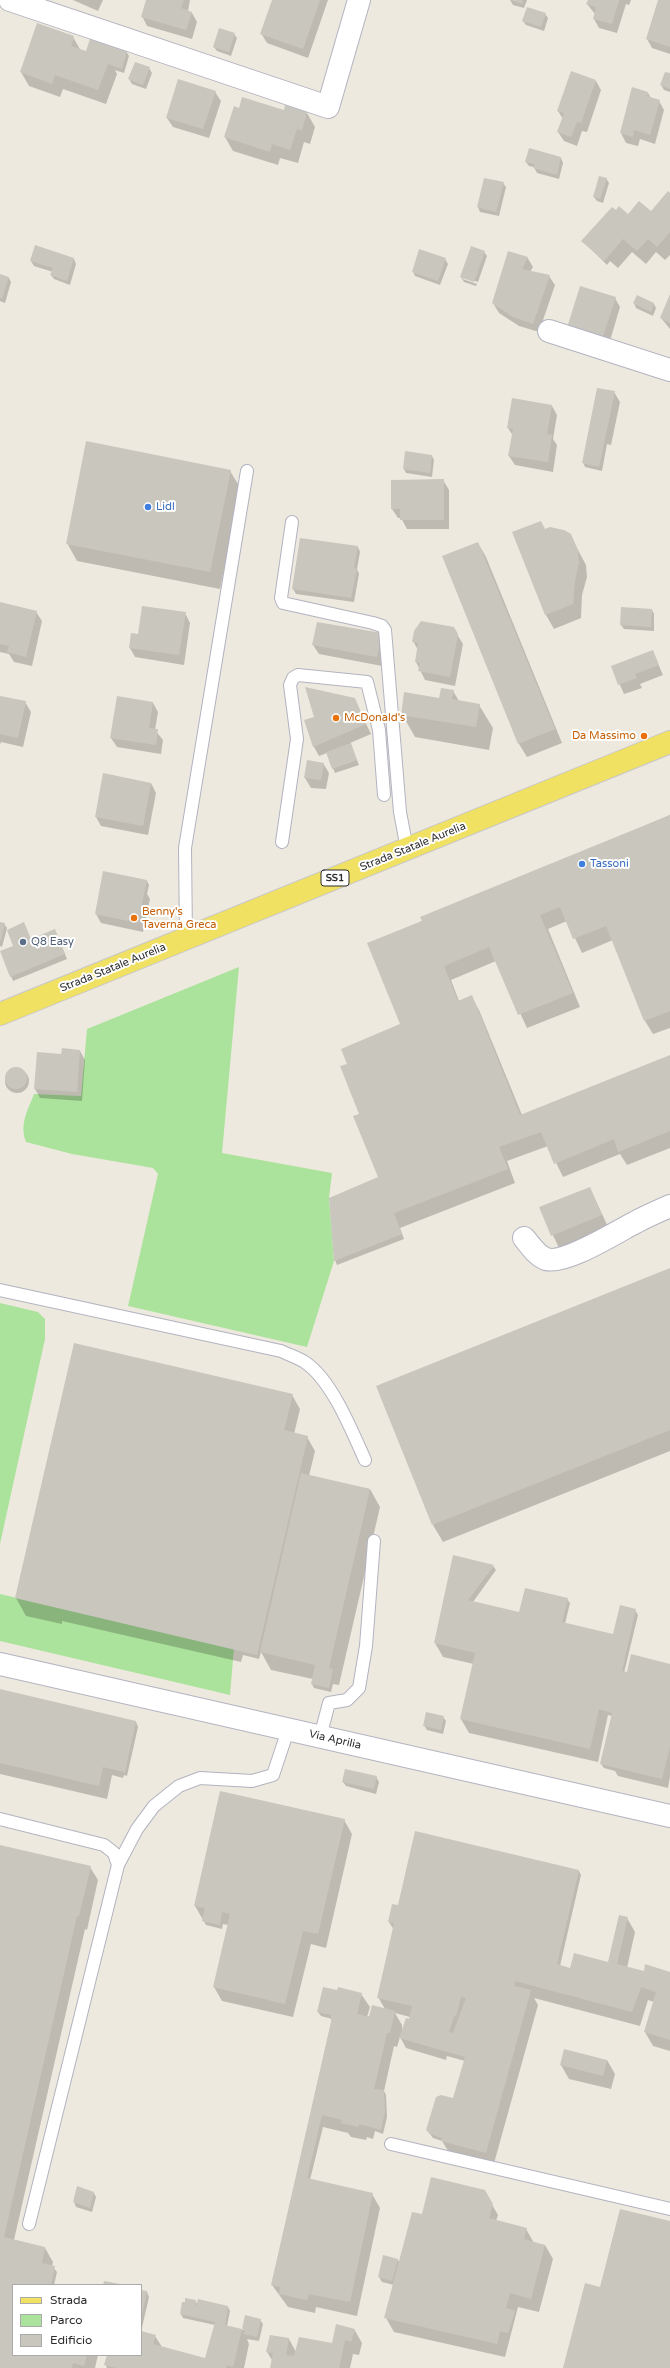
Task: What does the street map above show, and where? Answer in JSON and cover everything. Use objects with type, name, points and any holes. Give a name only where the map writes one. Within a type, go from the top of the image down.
[{"type":"main road","name":"Strada Statale Aurelia","points":[[0,1014],[670,742]]},
{"type":"street","points":[[10,0],[328,107],[359,0]]},
{"type":"street","points":[[549,332],[670,370]]},
{"type":"street","points":[[524,1238],[540,1256],[547,1260],[556,1260],[581,1252],[638,1221],[670,1206]]},
{"type":"street","name":"Via Aprilia","points":[[0,1664],[670,1816]]},
{"type":"lane","points":[[186,939],[185,848],[246,471]]},
{"type":"lane","points":[[292,522],[281,598],[283,603],[373,623],[382,626],[385,630],[400,812],[407,849]]},
{"type":"lane","points":[[282,842],[298,739],[290,685],[293,678],[298,675],[368,682],[379,730],[384,795]]},
{"type":"lane","points":[[0,1290],[281,1351],[306,1363],[317,1373],[341,1407],[365,1460]]},
{"type":"lane","points":[[320,1737],[328,1704],[347,1700],[359,1688],[366,1646],[374,1541]]},
{"type":"lane","points":[[29,2224],[118,1865],[137,1829],[154,1806],[179,1786],[200,1778],[252,1782],[273,1775],[288,1730]]},
{"type":"lane","points":[[0,1819],[104,1845],[114,1853],[118,1865]]},
{"type":"lane","points":[[391,2144],[670,2209]]},
{"type":"green space","points":[[239,967],[222,1153],[332,1173],[329,1198],[334,1261],[307,1347],[128,1306],[158,1174],[153,1168],[72,1154],[26,1142],[24,1135],[23,1129],[25,1117],[34,1094],[81,1096],[87,1029]]},
{"type":"green space","points":[[0,1303],[38,1312],[45,1319],[45,1339],[0,1544]]},
{"type":"green space","points":[[0,1594],[234,1648],[230,1695],[0,1641]]},
{"type":"building","points":[[146,0],[184,0],[181,8],[192,12],[186,30],[141,17]]},
{"type":"building","points":[[272,0],[320,0],[303,49],[260,34]]},
{"type":"building","points":[[510,0],[523,0],[522,4]]},
{"type":"building","points":[[588,0],[619,0],[612,24],[593,19],[596,7],[586,4]]},
{"type":"building","points":[[658,0],[670,0],[670,47],[646,39]]},
{"type":"building","points":[[527,7],[546,13],[541,27],[522,21]]},
{"type":"building","points":[[37,23],[74,36],[71,46],[86,51],[90,39],[127,50],[122,69],[108,64],[98,90],[55,75],[52,84],[20,72]]},
{"type":"building","points":[[219,28],[235,33],[229,52],[213,47]]},
{"type":"building","points":[[135,62],[150,67],[143,85],[128,79]]},
{"type":"building","points":[[571,71],[596,80],[581,123],[577,122],[571,137],[557,132],[564,113],[557,111]]},
{"type":"building","points":[[665,72],[670,73],[670,89],[660,85]]},
{"type":"building","points":[[178,79],[216,91],[203,129],[166,118]]},
{"type":"building","points":[[632,87],[648,92],[647,96],[660,100],[650,135],[634,130],[633,137],[620,133]]},
{"type":"building","points":[[242,97],[284,110],[285,105],[307,112],[302,130],[297,129],[290,150],[272,144],[270,152],[224,137],[234,106],[239,108]]},
{"type":"building","points":[[529,148],[561,157],[557,175],[533,168],[535,164],[525,162]]},
{"type":"building","points":[[599,176],[607,178],[600,199],[593,197]]},
{"type":"building","points":[[484,178],[504,182],[496,212],[477,207]]},
{"type":"building","points":[[668,191],[670,193],[670,232],[657,247],[648,239],[637,251],[623,239],[604,261],[581,241],[612,207],[616,210],[619,206],[628,214],[639,201],[651,211]]},
{"type":"building","points":[[35,245],[74,258],[67,281],[50,275],[53,268],[30,261]]},
{"type":"building","points":[[471,246],[485,251],[474,282],[460,277]]},
{"type":"building","points":[[419,249],[446,258],[438,281],[412,272]]},
{"type":"building","points":[[508,251],[528,257],[522,269],[550,275],[533,324],[513,317],[492,303]]},
{"type":"building","points":[[0,274],[9,277],[2,299],[0,298]]},
{"type":"building","points":[[580,286],[616,297],[601,342],[566,331]]},
{"type":"building","points":[[670,294],[670,323],[660,318]]},
{"type":"building","points":[[637,295],[654,303],[651,312],[633,303]]},
{"type":"building","points":[[597,388],[615,391],[599,467],[582,463]]},
{"type":"building","points":[[512,398],[552,405],[547,434],[552,435],[548,462],[508,456],[513,429],[507,428]]},
{"type":"building","name":"Lidl","points":[[86,441],[231,470],[210,572],[66,544]]},
{"type":"building","points":[[405,451],[432,455],[430,473],[403,469]]},
{"type":"building","points":[[444,479],[444,520],[400,520],[400,509],[391,509],[391,480]]},
{"type":"building","points":[[541,521],[545,529],[550,527],[564,530],[571,534],[578,550],[579,562],[575,581],[573,604],[545,615],[512,532]]},
{"type":"building","points":[[300,538],[358,546],[354,568],[357,569],[351,598],[292,589]]},
{"type":"building","points":[[478,542],[555,729],[518,744],[442,556]]},
{"type":"building","points":[[0,602],[37,611],[26,657],[7,652],[9,646],[0,644]]},
{"type":"building","points":[[142,606],[186,612],[179,655],[129,648],[131,633],[138,634]]},
{"type":"building","points":[[621,607],[652,609],[651,627],[620,625]]},
{"type":"building","points":[[421,621],[454,627],[458,634],[450,677],[418,671],[420,663],[415,662],[418,643],[412,642],[414,631]]},
{"type":"building","points":[[317,622],[382,633],[377,657],[312,645]]},
{"type":"building","points":[[653,650],[659,665],[635,674],[637,678],[618,685],[611,666]]},
{"type":"building","name":"McDonald's","points":[[305,687],[355,698],[366,724],[313,747],[304,720],[314,717]]},
{"type":"building","points":[[441,688],[454,690],[452,699],[480,704],[476,727],[401,715],[404,692],[439,698]]},
{"type":"building","points":[[0,696],[26,701],[18,738],[0,734]]},
{"type":"building","points":[[117,696],[153,702],[149,728],[158,729],[156,745],[110,738]]},
{"type":"building","points":[[351,743],[357,760],[332,769],[326,752]]},
{"type":"building","points":[[307,760],[324,763],[321,780],[304,778]]},
{"type":"building","points":[[103,773],[151,783],[143,826],[95,817]]},
{"type":"building","points":[[670,815],[670,1011],[644,1021],[606,926],[573,939],[560,907],[540,915],[573,993],[518,1015],[489,947],[444,966],[458,1001],[472,995],[520,1115],[670,1055],[670,1131],[618,1152],[614,1139],[554,1164],[541,1132],[499,1147],[508,1169],[394,1213],[402,1234],[334,1261],[329,1198],[378,1177],[353,1116],[359,1114],[340,1066],[347,1064],[341,1049],[400,1024],[367,943],[422,921],[420,917]]},
{"type":"building","points":[[103,871],[147,880],[138,923],[95,914]]},
{"type":"building","points":[[0,922],[5,923],[1,940],[0,940]]},
{"type":"building","points":[[24,922],[31,939],[55,929],[65,954],[10,977],[0,951],[13,946],[7,930]]},
{"type":"building","points":[[62,1048],[80,1050],[77,1092],[34,1089],[37,1052],[61,1054]]},
{"type":"building","points":[[16,1067],[24,1070],[27,1078],[24,1086],[16,1089],[8,1086],[5,1078],[8,1070]]},
{"type":"building","points":[[590,1187],[602,1215],[551,1236],[539,1207]]},
{"type":"building","points":[[670,1268],[670,1430],[432,1525],[376,1386]]},
{"type":"building","points":[[74,1343],[293,1394],[284,1430],[308,1436],[257,1655],[15,1598]]},
{"type":"building","points":[[301,1473],[370,1489],[329,1668],[333,1669],[329,1688],[311,1684],[315,1665],[260,1652]]},
{"type":"building","points":[[453,1555],[494,1565],[468,1600],[519,1612],[525,1588],[568,1598],[562,1622],[613,1634],[620,1605],[636,1609],[622,1671],[627,1672],[631,1654],[670,1664],[670,1746],[662,1779],[600,1764],[612,1713],[599,1709],[590,1749],[460,1719],[475,1653],[434,1643]]},
{"type":"building","points":[[0,1689],[136,1721],[125,1772],[103,1767],[99,1786],[0,1763]]},
{"type":"building","points":[[426,1712],[444,1716],[441,1730],[423,1726]]},
{"type":"building","points":[[345,1769],[377,1776],[374,1789],[342,1782]]},
{"type":"building","points":[[220,1791],[345,1819],[318,1934],[303,1931],[285,2004],[213,1987],[230,1914],[222,1912],[220,1925],[202,1921],[205,1908],[194,1906]]},
{"type":"building","points":[[415,1831],[579,1870],[557,1964],[570,1968],[574,1953],[608,1962],[619,1915],[628,1917],[617,1964],[644,1971],[645,1964],[670,1972],[670,2040],[644,2032],[656,1992],[641,1987],[632,2012],[515,1981],[514,1986],[531,1990],[486,2153],[441,2141],[442,2138],[430,2134],[426,2130],[436,2097],[441,2095],[453,2098],[465,2057],[399,2038],[406,2018],[409,2019],[412,2006],[377,1998],[394,1923],[388,1922],[392,1904],[398,1905]],"holes":[[[461,1997],[466,1998],[453,2033],[449,2032],[454,2016],[456,2016]]]},
{"type":"building","points":[[0,1845],[91,1866],[79,1916],[77,1916],[4,2237],[45,2247],[42,2263],[55,2266],[51,2284],[12,2284],[12,2356],[87,2356],[84,2366],[73,2363],[72,2368],[0,2368]]},
{"type":"building","points":[[323,1987],[337,1990],[338,1987],[362,1993],[357,2014],[369,2017],[372,2005],[395,2011],[390,2033],[387,2033],[374,2089],[384,2090],[385,2112],[381,2130],[359,2124],[359,2127],[341,2123],[342,2120],[322,2115],[307,2178],[373,2193],[350,2302],[309,2294],[307,2300],[279,2294],[280,2287],[271,2285],[331,2022],[331,2015],[317,2012]]},
{"type":"building","points":[[564,2049],[607,2060],[603,2076],[560,2065]]},
{"type":"building","points":[[431,2177],[485,2190],[493,2204],[489,2218],[527,2228],[524,2239],[545,2245],[531,2299],[510,2293],[506,2308],[515,2311],[508,2333],[500,2331],[497,2344],[384,2318],[412,2212],[422,2214]]},
{"type":"building","points":[[77,2186],[94,2192],[90,2208],[73,2202]]},
{"type":"building","points":[[620,2209],[670,2221],[670,2368],[563,2368],[585,2283],[600,2287]]},
{"type":"building","points":[[383,2255],[398,2259],[392,2281],[378,2277]]},
{"type":"building","points":[[104,2281],[120,2284],[103,2284]]},
{"type":"building","points":[[142,2290],[147,2291],[142,2316]]},
{"type":"building","points":[[185,2298],[196,2300],[196,2306],[198,2299],[228,2306],[225,2325],[242,2329],[233,2367],[227,2365],[226,2368],[116,2368],[104,2365],[107,2356],[142,2356],[142,2331],[156,2335],[153,2344],[205,2358],[215,2322],[180,2314],[182,2302],[185,2302]]},
{"type":"building","points":[[245,2315],[261,2319],[257,2337],[244,2334],[245,2329],[242,2329]]},
{"type":"building","points":[[336,2324],[355,2329],[351,2342],[345,2340],[339,2368],[270,2368],[273,2353],[266,2352],[270,2335],[289,2338],[286,2355],[294,2356],[299,2337],[332,2343]]},
{"type":"place","name":"Lidl","points":[[148,507]]},
{"type":"place","name":"McDonald's","points":[[336,718]]},
{"type":"place","name":"Da Massimo","points":[[644,736]]},
{"type":"place","name":"Tassoni","points":[[582,864]]},
{"type":"place","name":"Benny's Taverna Greca","points":[[134,918]]},
{"type":"place","name":"Q8 Easy","points":[[23,942]]}]
